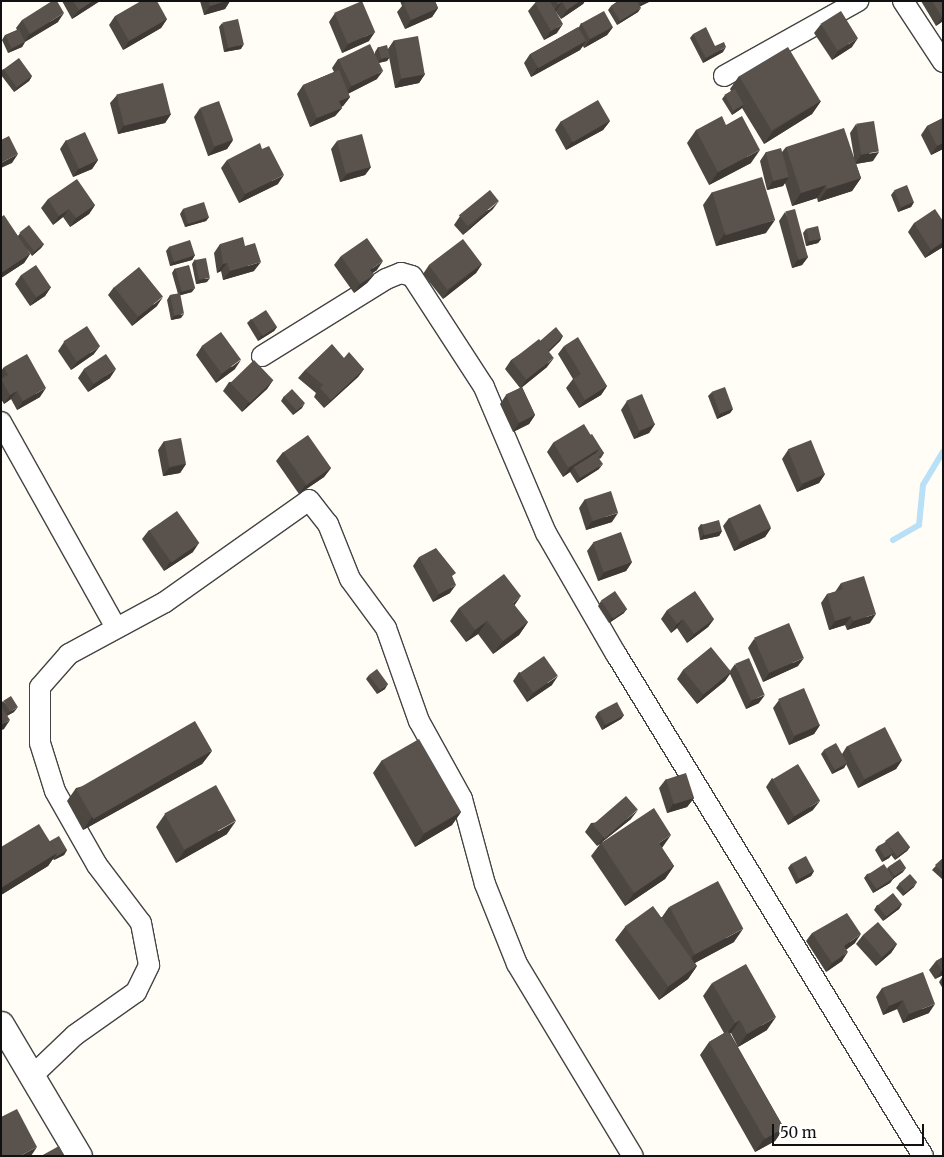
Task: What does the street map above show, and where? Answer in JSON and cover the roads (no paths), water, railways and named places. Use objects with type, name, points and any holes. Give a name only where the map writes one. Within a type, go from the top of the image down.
[{"type":"street","points":[[724,76],[858,1]]},
{"type":"street","points":[[903,1],[936,37],[943,62]]},
{"type":"street","points":[[262,356],[386,279],[401,273],[412,276],[484,387],[546,533],[611,645],[923,1156]]},
{"type":"street","points":[[1,422],[116,628]]},
{"type":"street","points":[[32,1076],[75,1035],[136,992],[149,965],[141,924],[96,865],[55,791],[40,743],[40,687],[68,654],[165,602],[310,500],[328,524],[350,579],[386,628],[419,721],[462,799],[485,884],[516,964],[634,1156]]},
{"type":"street","points":[[1,1024],[79,1156]]},
{"type":"waterway","points":[[893,540],[919,525],[923,485],[943,452]]}]
